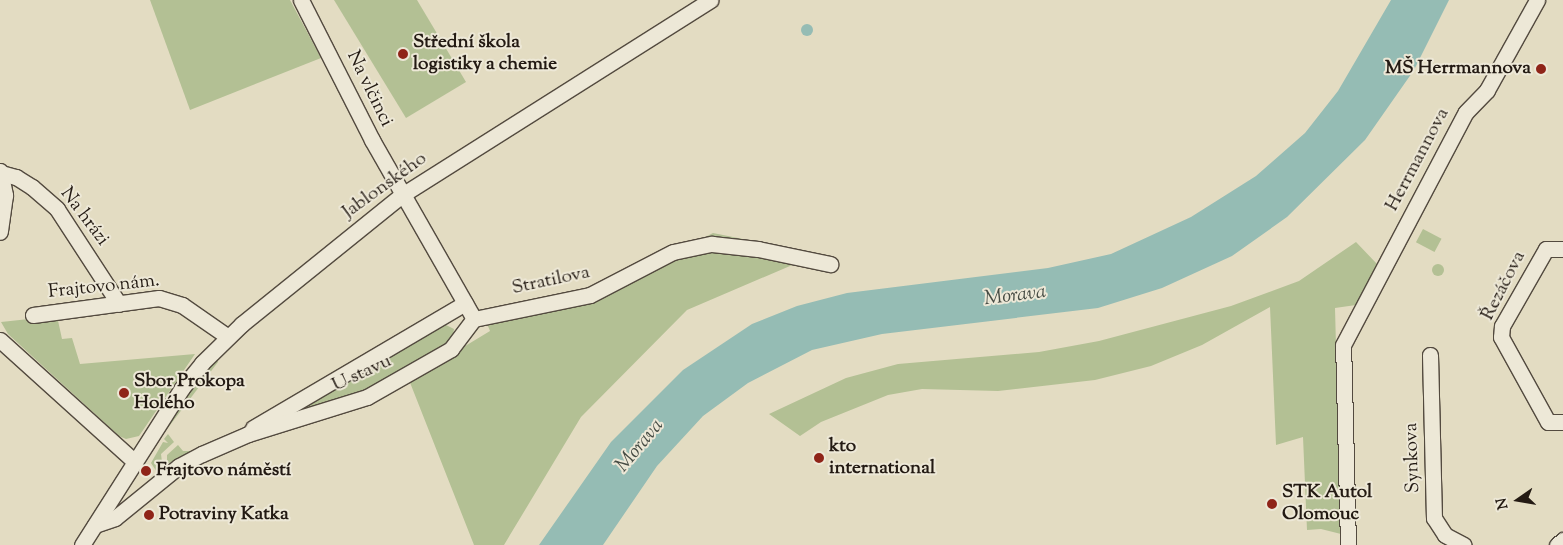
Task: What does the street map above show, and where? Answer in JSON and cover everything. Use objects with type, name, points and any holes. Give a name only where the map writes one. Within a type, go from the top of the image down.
[{"type":"street","name":"Na vlčinci","points":[[302,0],[402,195]]},
{"type":"street","name":"Jablonského","points":[[82,545],[185,384],[228,337],[402,195],[710,0]]},
{"type":"street","name":"Herrmannova","points":[[1348,545],[1343,345],[1466,112],[1487,90],[1537,0]]},
{"type":"street","points":[[0,232],[5,195],[1,172]]},
{"type":"street","name":"Na hrázi","points":[[1,172],[16,177],[32,187],[57,210],[119,304]]},
{"type":"street","points":[[402,195],[474,319]]},
{"type":"street","name":"Stratilova","points":[[474,319],[590,295],[673,252],[712,244],[744,246],[830,264]]},
{"type":"street","name":"Řezáčova","points":[[1563,249],[1546,249],[1502,326],[1501,337],[1548,422],[1563,422]]},
{"type":"street","name":"Frajtovo nám.","points":[[33,315],[159,298],[170,300],[202,316],[228,337]]},
{"type":"street","name":"U stavu","points":[[248,434],[266,418],[465,303]]},
{"type":"street","name":"U stavu","points":[[95,525],[115,518],[179,466],[248,434],[359,401],[451,349],[474,319]]},
{"type":"street","points":[[0,340],[134,462]]},
{"type":"street","name":"Synkova","points":[[1430,355],[1434,518],[1445,535],[1464,545]]},
{"type":"street","points":[[1556,545],[1563,540]]},
{"type":"green space","points":[[150,0],[290,0],[321,58],[190,110]]},
{"type":"green space","name":"Střední škola logistiky a chemie","points":[[334,0],[417,0],[466,82],[406,118]]},
{"type":"green space","points":[[1423,229],[1442,239],[1434,252],[1416,242]]},
{"type":"green space","points":[[713,233],[818,254],[687,310],[581,417],[504,545],[474,545],[409,380],[490,331],[486,321],[594,294]]},
{"type":"green space","points":[[1356,242],[1377,264],[1356,305],[1335,308],[1341,534],[1321,529],[1307,530],[1303,437],[1276,445],[1270,307],[1202,345],[1151,366],[1095,380],[998,391],[922,389],[888,395],[821,422],[800,436],[769,414],[846,378],[898,364],[1039,352],[1099,341],[1231,306],[1299,281]]},
{"type":"green space","points":[[1436,264],[1440,264],[1444,270],[1440,276],[1436,276],[1432,272],[1432,268]]},
{"type":"green space","points":[[57,316],[62,339],[72,338],[80,364],[195,354],[139,436],[126,439],[119,436],[8,334],[1,322]]},
{"type":"green space","points":[[442,323],[454,329],[452,342],[352,400],[280,415]]},
{"type":"green space","points":[[217,356],[218,362],[161,437],[183,398]]},
{"type":"green space","points":[[168,434],[174,442],[161,454],[163,470],[157,472],[151,463],[163,442],[168,443],[164,439]]},
{"type":"green space","points":[[178,445],[183,451],[193,451],[167,464],[167,455]]},
{"type":"water","name":"Morava","points":[[1391,0],[1449,0],[1414,70],[1365,140],[1287,217],[1232,256],[1162,288],[1098,308],[882,334],[812,350],[748,383],[703,416],[657,466],[603,545],[539,545],[611,442],[683,370],[752,324],[797,306],[847,293],[1048,268],[1111,254],[1191,217],[1256,176],[1305,133],[1338,91]]},
{"type":"water","points":[[807,24],[813,30],[807,36],[801,30]]},
{"type":"place","name":"Střední škola logistiky a chemie","points":[[403,54]]},
{"type":"place","name":"MŠ Herrmannova","points":[[1541,69]]},
{"type":"place","name":"Sbor Prokopa Holého","points":[[124,393]]},
{"type":"place","name":"kto international","points":[[819,458]]},
{"type":"place","name":"Frajtovo náměstí","points":[[146,471]]},
{"type":"place","name":"STK Autol Olomouc","points":[[1272,504]]},
{"type":"place","name":"Potraviny Katka","points":[[149,515]]}]
